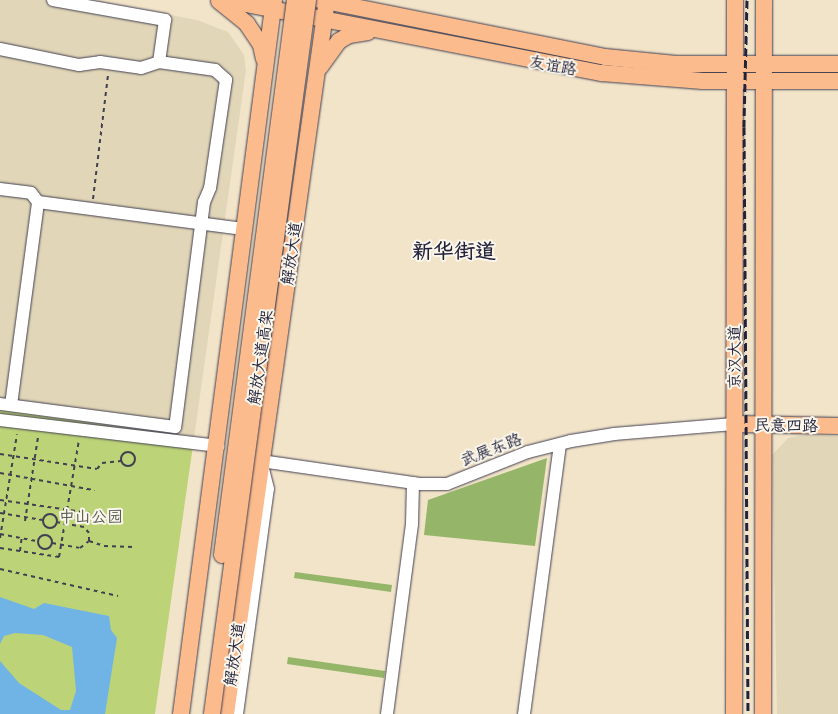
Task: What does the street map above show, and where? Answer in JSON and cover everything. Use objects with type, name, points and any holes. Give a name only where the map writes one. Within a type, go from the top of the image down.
[{"type":"main road","points":[[218,0],[234,11],[255,34],[264,61],[264,76]]},
{"type":"main road","name":"友谊路","points":[[225,0],[274,5],[324,20],[602,73],[735,81],[838,81]]},
{"type":"main road","name":"解放大道高架","points":[[201,714],[296,0]]},
{"type":"main road","name":"解放大道高架","points":[[212,714],[308,0]]},
{"type":"main road","name":"友谊路","points":[[325,0],[379,14],[605,57],[676,64],[838,64]]},
{"type":"main road","name":"解放大道","points":[[226,714],[316,78],[325,0]]},
{"type":"main road","points":[[359,0],[379,14]]},
{"type":"main road","name":"京汉大道","points":[[734,714],[735,0]]},
{"type":"main road","name":"京汉大道","points":[[763,714],[764,0]]},
{"type":"main road","points":[[181,714],[218,446],[244,229],[274,5]]},
{"type":"main road","points":[[316,78],[328,53],[339,41],[349,35],[378,31]]},
{"type":"main road","name":"民意四路","points":[[734,424],[838,426]]},
{"type":"street","points":[[53,0],[165,20],[158,62]]},
{"type":"street","points":[[0,49],[79,65],[109,64],[141,68],[158,62],[215,70],[225,77],[210,188],[204,202],[175,427],[5,405],[38,202]]},
{"type":"street","points":[[0,189],[31,193],[38,202],[244,229]]},
{"type":"street","points":[[0,420],[218,446]]},
{"type":"street","name":"武展东路","points":[[261,461],[414,483],[447,484],[528,452],[560,444],[614,434],[734,424]]},
{"type":"street","points":[[524,714],[560,444]]},
{"type":"street","points":[[237,714],[255,616],[268,489],[261,461]]},
{"type":"street","points":[[387,714],[412,524],[414,483]]},
{"type":"path","points":[[91,209],[109,64]]},
{"type":"path","points":[[0,538],[18,428]]},
{"type":"path","points":[[25,521],[39,430]]},
{"type":"path","points":[[0,548],[59,557],[80,436]]},
{"type":"path","points":[[127,452],[134,458],[131,466],[125,466],[121,461],[122,455],[127,452]]},
{"type":"path","points":[[0,454],[97,468],[102,463],[121,461]]},
{"type":"path","points":[[0,473],[94,490]]},
{"type":"path","points":[[0,500],[90,513]]},
{"type":"path","points":[[0,513],[43,520]]},
{"type":"path","points":[[52,543],[80,548],[89,540],[89,533],[84,527],[57,522],[50,528],[44,526],[43,520],[46,514],[52,514],[57,522]]},
{"type":"path","points":[[0,534],[22,536],[38,541]]},
{"type":"path","points":[[38,541],[45,535],[50,537],[52,543]]},
{"type":"path","points":[[20,551],[22,536]]},
{"type":"path","points":[[89,540],[104,546],[134,547]]},
{"type":"path","points":[[38,541],[40,547],[45,549],[52,543]]},
{"type":"path","points":[[0,569],[118,596]]},
{"type":"shaded area","points":[[0,0],[91,0],[197,20],[228,32],[244,55],[246,70],[194,438],[0,410]]},
{"type":"shaded area","points":[[807,435],[838,436],[838,714],[777,714],[772,455],[788,438]]},
{"type":"green space","name":"中山公园","points":[[0,410],[194,438],[155,714],[0,714]]},
{"type":"green space","points":[[547,458],[535,546],[424,535],[428,500]]},
{"type":"green space","points":[[295,572],[392,585],[391,592],[294,578]]},
{"type":"green space","points":[[288,657],[385,671],[384,678],[287,664]]},
{"type":"water","points":[[0,597],[34,609],[44,603],[109,616],[111,630],[117,638],[105,714],[0,714],[0,661],[19,683],[61,710],[70,710],[76,691],[72,647],[43,635],[15,633],[4,636],[0,644]]},
{"type":"railway","points":[[747,0],[744,127],[748,714]]},
{"type":"district","name":"新华街道","points":[[454,251]]}]
